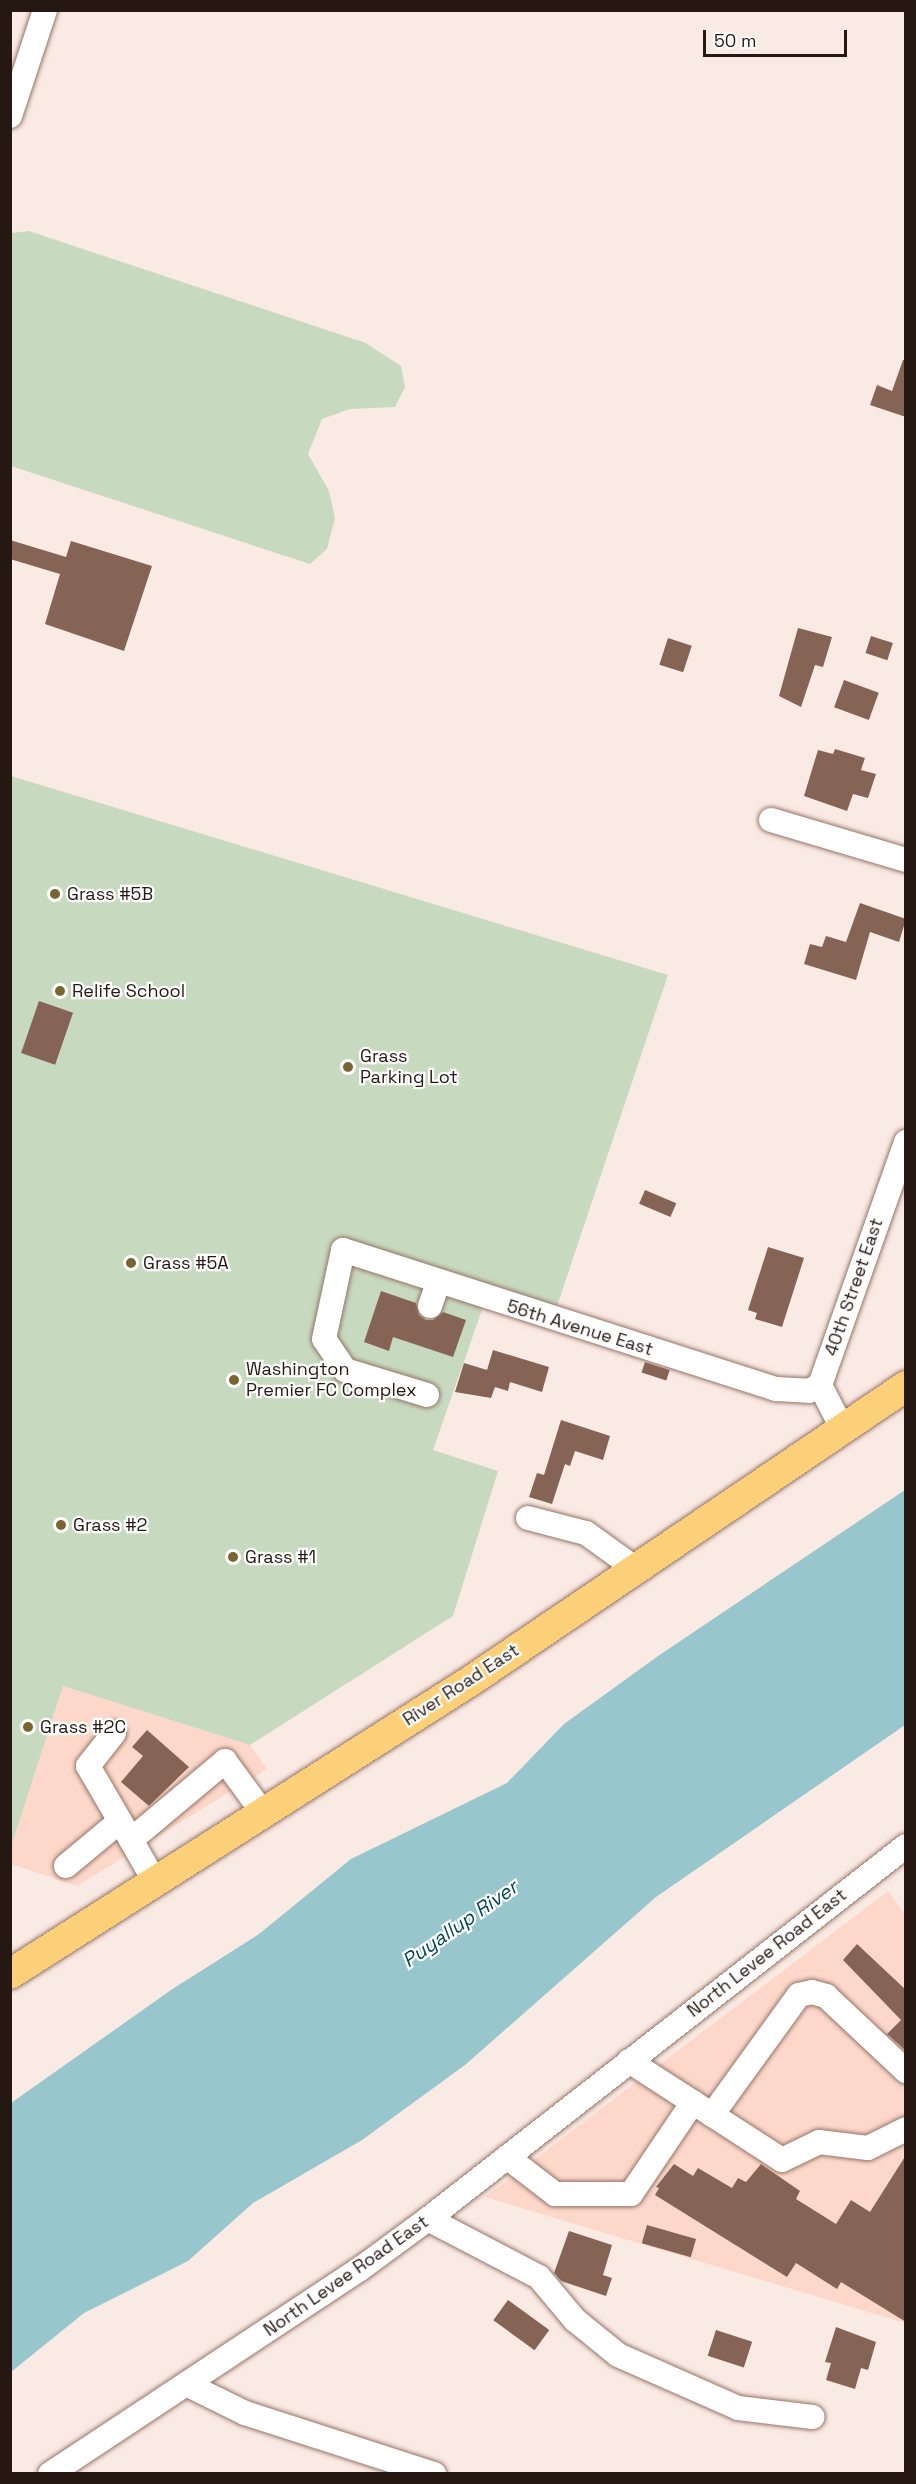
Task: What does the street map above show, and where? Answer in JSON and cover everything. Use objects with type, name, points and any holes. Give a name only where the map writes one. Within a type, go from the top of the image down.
[{"type":"main road","name":"River Road East","points":[[10,1974],[263,1813],[636,1569],[906,1386]]},
{"type":"street","points":[[10,116],[45,10]]},
{"type":"street","points":[[771,820],[906,860]]},
{"type":"street","name":"40th Street East","points":[[820,1385],[906,1142]]},
{"type":"street","name":"56th Avenue East","points":[[427,1395],[345,1370],[324,1339],[343,1250],[438,1283],[776,1389],[809,1391],[820,1385]]},
{"type":"street","points":[[430,1306],[438,1283]]},
{"type":"street","points":[[820,1385],[843,1430]]},
{"type":"street","points":[[528,1518],[586,1533],[636,1569]]},
{"type":"street","points":[[114,1733],[88,1766],[155,1882]]},
{"type":"street","points":[[66,1866],[126,1830],[225,1761],[263,1813]]},
{"type":"street","name":"North Levee Road East","points":[[50,2474],[428,2219],[906,1845]]},
{"type":"street","points":[[507,2157],[555,2194],[631,2194],[799,1995],[812,1992],[826,1996],[906,2071]]},
{"type":"street","points":[[629,2061],[782,2160],[819,2142],[868,2148],[906,2129]]},
{"type":"street","points":[[428,2219],[539,2277],[575,2320],[618,2355],[738,2408],[812,2417]]},
{"type":"street","points":[[186,2384],[245,2413],[435,2474]]},
{"type":"shaded area","points":[[63,1686],[250,1745],[267,1769],[77,1886],[11,1864],[11,1847]]},
{"type":"shaded area","points":[[888,1891],[905,1914],[905,2323],[485,2197]]},
{"type":"green space","points":[[29,231],[366,343],[401,366],[405,387],[395,407],[350,409],[322,419],[308,454],[329,491],[335,518],[327,549],[310,564],[11,466],[11,233]]},
{"type":"green space","name":"Washington Premier FC Complex","points":[[11,776],[668,975],[556,1309],[490,1287],[433,1450],[498,1471],[453,1616],[250,1745],[63,1686],[11,1847]]},
{"type":"water","name":"Puyallup River","points":[[905,1490],[905,1725],[656,1897],[465,2065],[362,2140],[253,2203],[188,2261],[84,2313],[11,2372],[11,2103],[171,1990],[259,1934],[351,1859],[507,1783],[564,1724],[658,1656]]},
{"type":"building","points":[[903,360],[906,360],[906,417],[870,405],[877,385],[892,391]]},
{"type":"building","points":[[10,540],[66,557],[71,541],[152,566],[124,651],[45,624],[60,574],[10,559]]},
{"type":"building","points":[[798,628],[832,637],[823,667],[815,665],[801,707],[779,696]]},
{"type":"building","points":[[871,636],[893,643],[887,660],[865,653]]},
{"type":"building","points":[[668,638],[692,646],[683,672],[659,665]]},
{"type":"building","points":[[844,680],[879,693],[869,720],[834,707]]},
{"type":"building","points":[[835,749],[865,758],[861,770],[876,774],[868,798],[853,794],[847,811],[804,796],[818,750],[833,754]]},
{"type":"building","points":[[860,903],[906,919],[899,942],[870,932],[856,980],[804,964],[810,944],[822,947],[826,936],[846,942]]},
{"type":"building","points":[[39,1001],[73,1013],[55,1065],[21,1053]]},
{"type":"building","points":[[645,1190],[676,1203],[670,1217],[639,1204]]},
{"type":"building","points":[[768,1247],[804,1258],[782,1327],[755,1319],[757,1313],[748,1310]]},
{"type":"building","points":[[381,1291],[416,1303],[419,1315],[426,1320],[433,1320],[443,1312],[466,1320],[453,1357],[393,1337],[389,1351],[364,1342]]},
{"type":"building","points":[[493,1350],[549,1367],[542,1392],[510,1382],[508,1391],[495,1387],[491,1398],[455,1392],[464,1363],[487,1370]]},
{"type":"building","points":[[645,1362],[670,1370],[666,1380],[642,1372]]},
{"type":"building","points":[[561,1420],[610,1436],[603,1460],[575,1451],[570,1466],[565,1464],[552,1504],[529,1497],[537,1473],[544,1475]]},
{"type":"building","points":[[147,1730],[189,1767],[149,1806],[121,1782],[143,1756],[132,1747]]},
{"type":"building","points":[[857,1944],[906,1990],[906,2051],[887,2034],[901,2020],[843,1960]]},
{"type":"building","points":[[906,2155],[906,2322],[841,2282],[837,2289],[796,2263],[787,2277],[655,2195],[659,2188],[656,2187],[674,2164],[693,2176],[698,2168],[732,2188],[738,2178],[746,2182],[761,2164],[800,2191],[796,2199],[836,2224],[851,2200],[870,2212]]},
{"type":"building","points":[[647,2225],[696,2239],[691,2257],[642,2243]]},
{"type":"building","points":[[569,2231],[612,2245],[603,2275],[612,2278],[606,2296],[561,2281],[554,2273]]},
{"type":"building","points":[[508,2300],[549,2330],[535,2350],[493,2320]]},
{"type":"building","points":[[836,2327],[876,2342],[868,2370],[861,2368],[855,2389],[826,2380],[831,2363],[825,2362]]},
{"type":"building","points":[[716,2330],[752,2342],[744,2367],[708,2356]]},
{"type":"place","name":"Grass #5B","points":[[55,894]]},
{"type":"place","name":"Relife School","points":[[60,991]]},
{"type":"place","name":"Grass Parking Lot","points":[[348,1067]]},
{"type":"place","name":"Grass #5A","points":[[131,1263]]},
{"type":"place","name":"Washington Premier FC Complex","points":[[234,1380]]},
{"type":"place","name":"Grass #2","points":[[61,1525]]},
{"type":"place","name":"Grass #1","points":[[233,1557]]},
{"type":"place","name":"Grass #2C","points":[[28,1727]]}]
